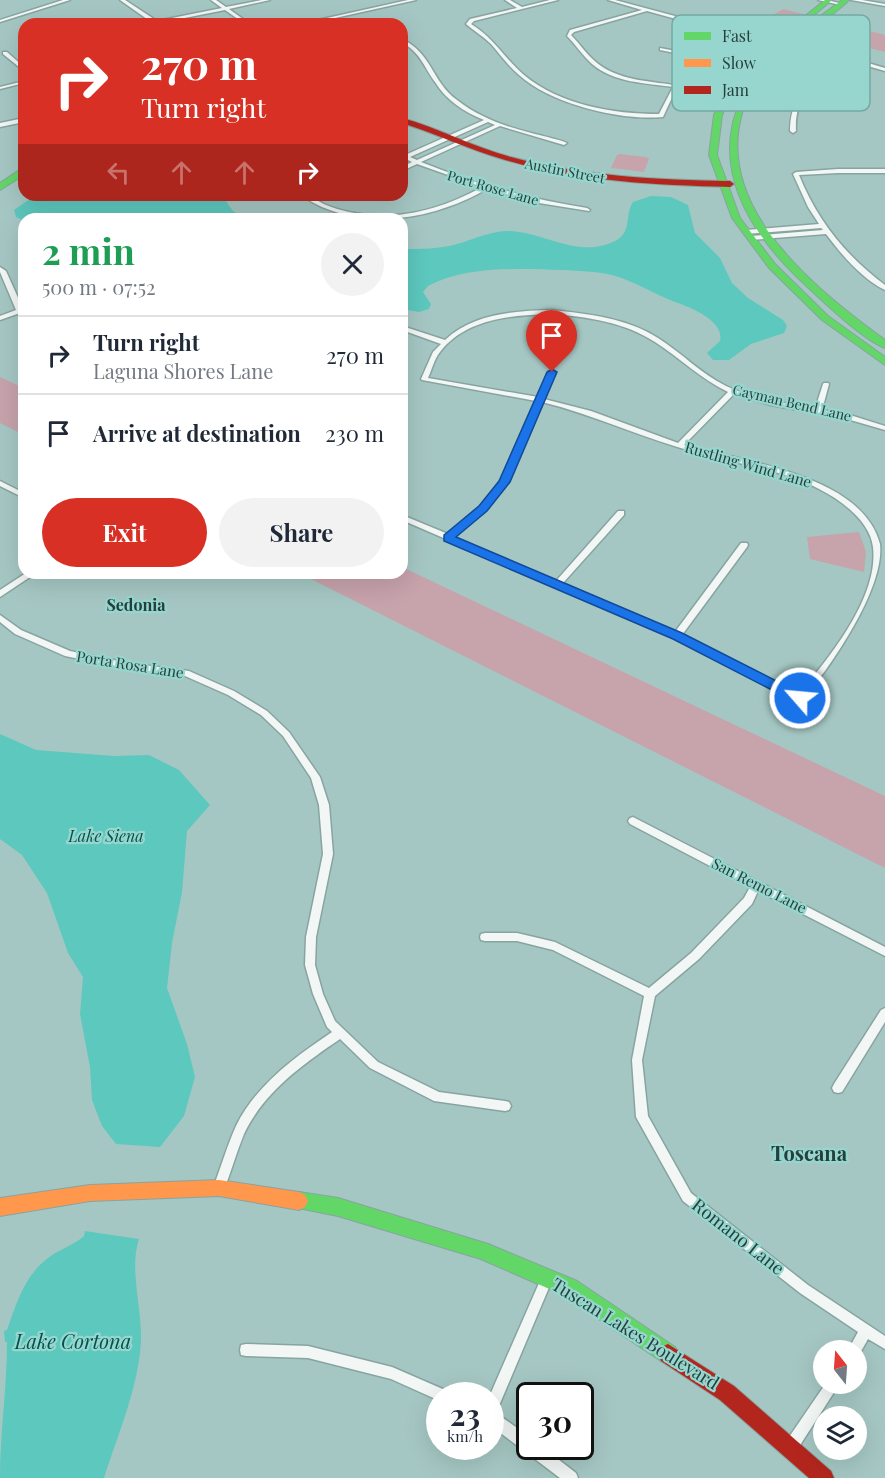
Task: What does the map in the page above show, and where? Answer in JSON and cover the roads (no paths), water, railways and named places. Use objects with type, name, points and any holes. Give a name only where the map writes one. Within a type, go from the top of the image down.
[{"type":"street","points":[[0,21],[68,0]]},
{"type":"street","points":[[123,0],[150,18]]},
{"type":"street","points":[[213,0],[239,18]]},
{"type":"street","points":[[182,18],[268,0]]},
{"type":"street","points":[[330,18],[414,0]]},
{"type":"street","points":[[507,0],[521,8]]},
{"type":"street","points":[[556,0],[468,22],[497,46],[521,75],[559,97],[607,112],[645,117],[660,116],[672,90]]},
{"type":"street","points":[[610,0],[672,17]]},
{"type":"street","points":[[821,15],[836,1]]},
{"type":"street","points":[[818,15],[836,1],[885,5]]},
{"type":"street","points":[[646,10],[568,34],[593,62],[611,73],[672,86]]},
{"type":"street","points":[[408,44],[423,55],[442,89],[451,99],[501,124],[564,143]]},
{"type":"street","points":[[662,49],[672,51]]},
{"type":"street","points":[[5,53],[18,65]]},
{"type":"street","points":[[870,66],[885,70]]},
{"type":"street","points":[[0,88],[18,84]]},
{"type":"street","points":[[720,111],[712,155],[730,184]]},
{"type":"street","points":[[738,111],[730,135],[730,184],[736,218],[843,315],[885,345]]},
{"type":"street","points":[[793,131],[791,122],[795,111]]},
{"type":"street","points":[[408,166],[490,119]]},
{"type":"street","points":[[0,125],[18,121]]},
{"type":"street","name":"Austin Street","points":[[408,122],[505,158],[585,176],[631,182],[730,184]]},
{"type":"street","points":[[408,156],[501,124]]},
{"type":"street","name":"Port Rose Lane","points":[[408,159],[486,188],[587,210]]},
{"type":"street","points":[[885,171],[796,174],[800,188],[821,226],[885,288]]},
{"type":"street","points":[[0,187],[18,175]]},
{"type":"street","points":[[408,214],[444,208],[486,188]]},
{"type":"street","points":[[314,201],[345,212],[357,213]]},
{"type":"street","points":[[755,234],[821,226]]},
{"type":"street","points":[[755,234],[826,232]]},
{"type":"street","points":[[755,234],[772,266],[825,318],[885,362]]},
{"type":"street","points":[[0,268],[18,303]]},
{"type":"street","name":"Cayman Bend Lane","points":[[424,379],[427,365],[443,342],[473,324],[516,314],[550,312],[618,322],[645,333],[667,347],[704,377],[733,391],[764,400],[848,416],[885,428]]},
{"type":"street","points":[[0,318],[18,313]]},
{"type":"street","points":[[408,330],[443,342]]},
{"type":"street","points":[[448,538],[483,508],[504,482],[552,372]]},
{"type":"street","name":"Rustling Wind Lane","points":[[424,379],[539,399],[599,416],[679,446],[813,482],[855,510],[881,544],[879,564],[866,603],[836,655],[800,698],[677,636]]},
{"type":"street","points":[[818,410],[826,384]]},
{"type":"street","points":[[679,446],[733,391]]},
{"type":"street","points":[[0,483],[18,493]]},
{"type":"street","points":[[557,585],[621,513]]},
{"type":"street","points":[[408,520],[677,636],[744,545]]},
{"type":"street","points":[[0,594],[23,579]]},
{"type":"street","name":"Porta Rosa Lane","points":[[0,618],[18,632],[68,654],[128,666],[186,672],[231,693],[264,713],[291,740],[315,777],[324,805],[328,854],[311,937],[310,965],[318,994],[331,1024],[374,1065],[438,1097],[505,1106]]},
{"type":"street","name":"San Remo Lane","points":[[633,821],[885,952]]},
{"type":"street","points":[[485,937],[517,937],[555,946],[650,994],[695,956],[748,901],[756,885]]},
{"type":"street","name":"Romano Lane","points":[[650,994],[637,1060],[642,1118],[687,1197],[804,1289],[865,1332],[885,1343]]},
{"type":"street","points":[[838,1088],[885,1013]]},
{"type":"street","points":[[219,1188],[242,1125],[257,1101],[281,1076],[340,1033]]},
{"type":"street","name":"Tuscan Lakes Boulevard","points":[[0,1207],[90,1193],[219,1188],[339,1207],[482,1250],[570,1288],[727,1393],[822,1477]]},
{"type":"street","points":[[503,1382],[546,1278]]},
{"type":"street","points":[[860,1340],[865,1332]]},
{"type":"street","points":[[246,1350],[308,1352],[392,1373],[426,1389]]},
{"type":"street","points":[[790,1449],[827,1394]]},
{"type":"street","points":[[548,1460],[571,1478]]},
{"type":"water","points":[[651,196],[671,197],[688,205],[695,233],[720,258],[732,283],[748,298],[783,320],[787,326],[784,333],[751,344],[729,360],[713,360],[707,353],[720,341],[720,334],[712,321],[705,316],[620,278],[581,271],[511,269],[460,274],[428,286],[423,292],[431,304],[429,309],[419,312],[408,310],[408,249],[443,247],[504,231],[524,233],[576,246],[602,246],[615,241],[624,233],[633,202]]},
{"type":"water","points":[[27,201],[226,201],[236,213],[18,213],[18,218],[14,210]]},
{"type":"water","name":"Lake Siena","points":[[0,734],[36,750],[114,756],[149,755],[179,770],[210,805],[187,831],[182,892],[172,943],[167,988],[187,1044],[195,1077],[184,1116],[160,1147],[116,1144],[102,1126],[92,1100],[90,1067],[80,1014],[83,977],[68,953],[47,893],[22,855],[0,839]]},
{"type":"water","name":"Lake Cortona","points":[[85,1231],[139,1239],[135,1263],[141,1328],[139,1357],[127,1410],[104,1478],[0,1478],[7,1359],[7,1342],[5,1342],[4,1331],[7,1330],[22,1291],[33,1273],[48,1258],[84,1236]]},
{"type":"district","name":"Sedonia","points":[[136,605]]},
{"type":"district","name":"Toscana","points":[[809,1154]]}]
